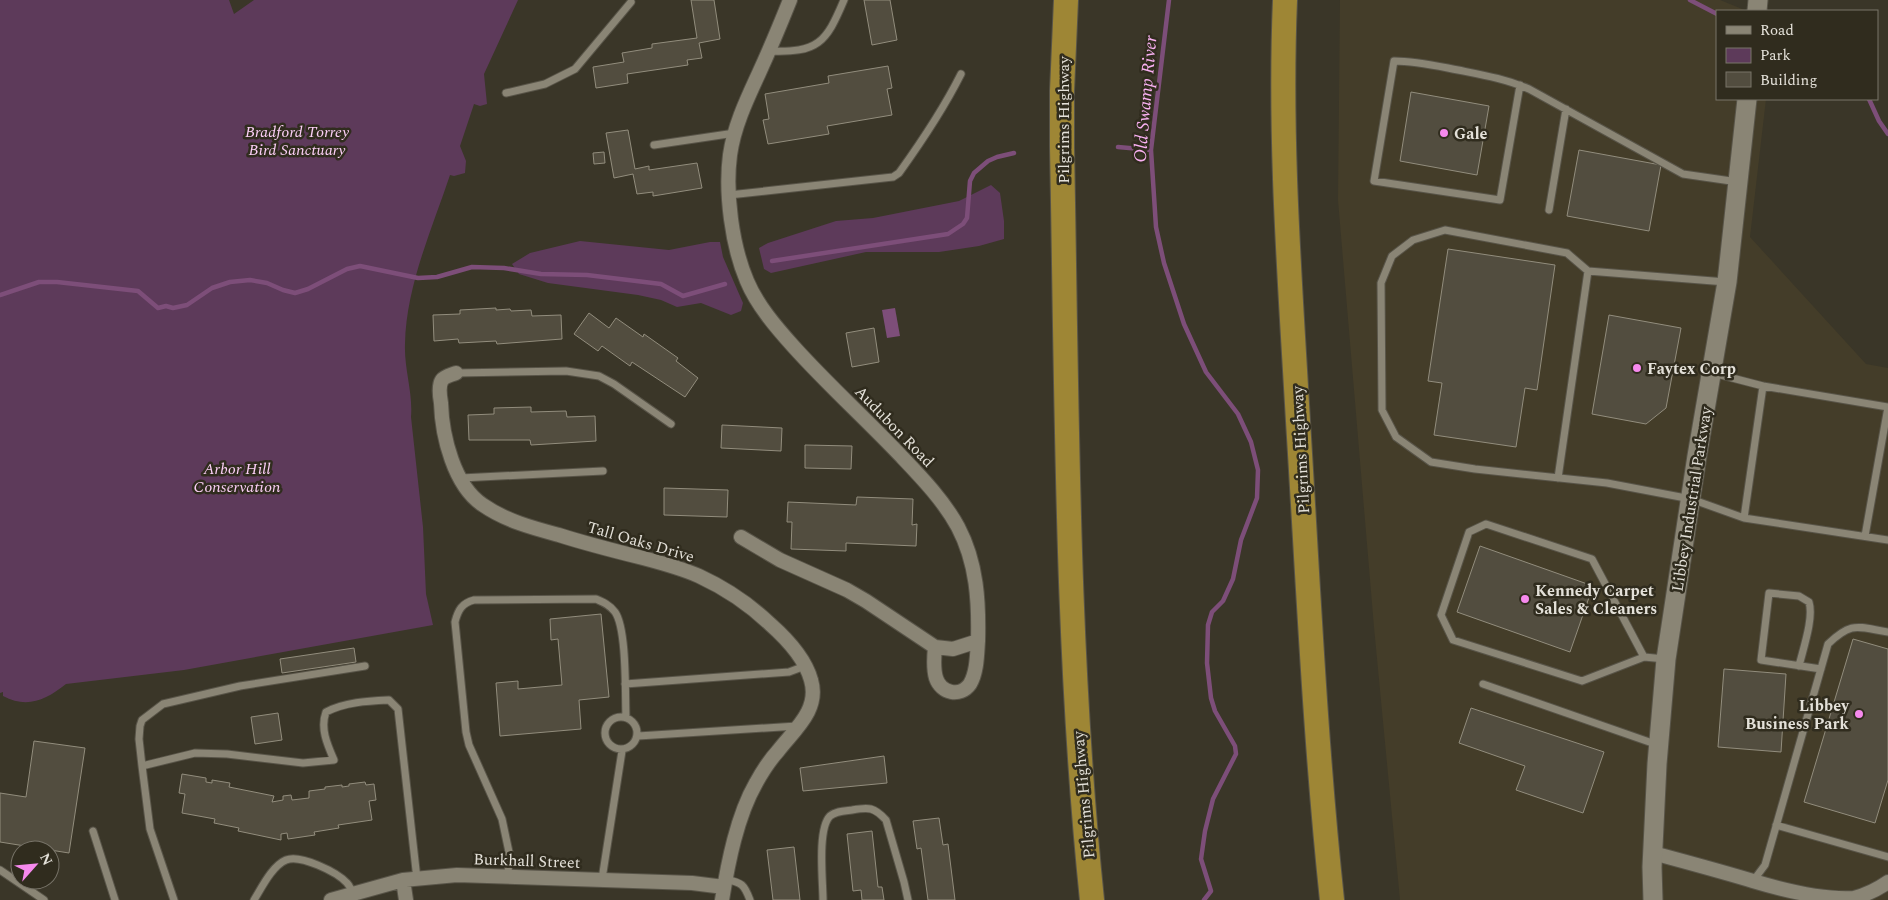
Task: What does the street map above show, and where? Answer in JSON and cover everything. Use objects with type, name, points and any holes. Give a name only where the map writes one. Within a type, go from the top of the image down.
[{"type":"highway","name":"Pilgrims Highway","points":[[1066,0],[1062,138],[1071,590],[1079,755],[1092,900]]},
{"type":"highway","name":"Pilgrims Highway","points":[[1285,0],[1283,101],[1286,215],[1313,668],[1332,900]]},
{"type":"street","name":"Audubon Road","points":[[790,0],[734,133],[729,162],[729,195],[740,259],[747,281],[760,304],[781,332],[813,368],[915,470],[942,502],[958,527],[970,558],[978,590],[978,641],[974,673],[966,689],[952,693],[944,689],[936,679],[934,670],[935,647]]},
{"type":"street","name":"Libbey Industrial Parkway","points":[[1653,900],[1652,867],[1658,745],[1666,659],[1727,282],[1747,100]]},
{"type":"street","name":"Tall Oaks Drive","points":[[456,373],[442,380],[440,386],[441,421],[447,449],[461,478],[481,504],[515,522],[671,566],[698,576],[727,591],[752,608],[779,632],[798,654],[805,666],[811,680],[813,699],[806,716],[766,767],[754,786],[738,828],[724,889]]},
{"type":"street","points":[[740,537],[780,560],[847,590],[935,647],[953,649],[978,641]]},
{"type":"street","points":[[1653,853],[1791,893],[1831,899],[1854,898],[1879,888],[1888,882]]},
{"type":"street","name":"Burkhall Street","points":[[331,900],[403,880],[457,875],[692,883],[724,889]]},
{"type":"street","points":[[403,880],[406,900]]},
{"type":"lane","points":[[769,51],[790,52],[810,47],[819,41],[827,35],[834,25],[844,0]]},
{"type":"lane","points":[[506,94],[545,84],[575,69],[632,1]]},
{"type":"lane","points":[[1520,85],[1500,200],[1374,181],[1394,61],[1415,61],[1506,79],[1520,85],[1566,109],[1683,174],[1738,182]]},
{"type":"lane","points":[[729,195],[893,177],[924,140],[945,106],[961,74]]},
{"type":"lane","points":[[1549,210],[1566,109]]},
{"type":"lane","points":[[654,145],[734,133]]},
{"type":"lane","points":[[1727,282],[1588,272],[1567,253],[1445,230],[1413,240],[1392,256],[1381,283],[1382,410],[1396,437],[1431,462],[1475,469],[1608,483],[1691,499],[1744,518],[1888,540]]},
{"type":"lane","points":[[1558,478],[1588,272]]},
{"type":"lane","points":[[456,373],[566,371],[599,376],[614,384],[671,424]]},
{"type":"lane","points":[[1712,373],[1763,386],[1888,407],[1865,536]]},
{"type":"lane","points":[[1744,518],[1763,386]]},
{"type":"lane","points":[[461,478],[603,471]]},
{"type":"lane","points":[[1644,657],[1592,559],[1486,524],[1469,532],[1442,615],[1453,640],[1582,681],[1644,657],[1666,659]]},
{"type":"lane","points":[[1800,666],[1810,618],[1811,608],[1809,602],[1799,596],[1769,593],[1762,660],[1800,666],[1821,669]]},
{"type":"lane","points":[[508,876],[509,852],[502,820],[469,745],[466,732],[455,622],[458,610],[468,601],[474,600],[596,600],[604,602],[611,607],[619,618],[626,717]]},
{"type":"lane","points":[[1753,881],[1765,865],[1828,644],[1842,631],[1854,627],[1888,632]]},
{"type":"lane","points":[[174,900],[150,829],[139,739],[142,720],[163,704],[240,686],[365,666]]},
{"type":"lane","points":[[625,684],[790,672],[805,666]]},
{"type":"lane","points":[[1484,684],[1658,745]]},
{"type":"lane","points":[[142,766],[196,753],[227,754],[303,763],[334,760],[328,748],[322,722],[326,712],[338,706],[389,700],[398,709],[401,724],[418,879]]},
{"type":"lane","points":[[617,716],[626,717],[632,721],[638,736],[635,744],[629,748],[622,750],[614,749],[607,740],[605,731],[610,720],[617,716]]},
{"type":"lane","points":[[638,736],[799,726]]},
{"type":"lane","points":[[602,880],[622,750]]},
{"type":"lane","points":[[823,900],[822,836],[825,825],[829,817],[838,812],[868,807],[879,812],[886,820],[908,900]]},
{"type":"lane","points":[[1776,825],[1888,857]]},
{"type":"lane","points":[[92,831],[116,900]]},
{"type":"lane","points":[[254,900],[279,864],[291,859],[306,861],[331,872],[347,883],[353,893]]},
{"type":"lane","points":[[0,870],[44,900]]},
{"type":"lane","points":[[724,889],[740,883],[744,886],[750,900]]},
{"type":"shaded area","points":[[1340,0],[1720,0],[1745,10],[1716,10],[1716,100],[1766,100],[1750,237],[1866,364],[1888,368],[1888,900],[1400,900],[1374,627],[1338,200]]},
{"type":"shaded area","points":[[895,308],[900,336],[887,338],[882,310]]},
{"type":"green space","points":[[0,0],[229,0],[234,14],[254,0],[518,0],[484,74],[487,104],[480,106],[474,104],[460,146],[466,161],[465,173],[454,176],[450,175],[421,258],[406,322],[405,353],[423,527],[426,594],[433,625],[184,670],[66,684],[36,701],[20,702],[3,696],[3,692],[0,693]]},
{"type":"green space","points":[[991,185],[1000,193],[1004,221],[1004,239],[979,246],[939,252],[866,252],[771,273],[764,269],[759,248],[768,243],[836,221],[873,218],[959,201]]},
{"type":"green space","points":[[580,241],[669,250],[710,242],[720,242],[723,257],[743,303],[741,311],[731,315],[701,303],[677,307],[661,300],[638,295],[548,283],[519,274],[512,264],[530,253]]},
{"type":"building","points":[[691,0],[714,0],[720,39],[699,43],[702,58],[687,60],[688,65],[627,74],[628,83],[596,88],[593,67],[624,62],[622,53],[652,48],[652,44],[697,38]]},
{"type":"building","points":[[864,0],[890,0],[897,40],[872,45]]},
{"type":"building","points":[[888,66],[892,88],[887,89],[892,115],[827,126],[829,134],[768,144],[763,120],[769,119],[765,94],[829,83],[828,76]]},
{"type":"building","name":"Gale","points":[[1411,92],[1489,106],[1477,175],[1400,161]]},
{"type":"building","points":[[628,130],[635,169],[649,166],[649,170],[697,163],[702,188],[653,196],[653,192],[637,194],[633,174],[614,178],[606,133]]},
{"type":"building","points":[[1579,150],[1661,165],[1649,231],[1567,216]]},
{"type":"building","points":[[604,152],[605,163],[594,164],[593,153]]},
{"type":"building","points":[[1448,249],[1555,265],[1537,390],[1525,388],[1516,447],[1434,435],[1442,383],[1428,381]]},
{"type":"building","points":[[496,308],[496,310],[510,309],[511,311],[531,310],[532,316],[561,315],[562,339],[497,344],[496,341],[459,343],[458,339],[434,341],[433,315],[460,314],[460,310]]},
{"type":"building","points":[[589,313],[609,328],[616,318],[643,337],[644,334],[678,358],[676,361],[698,378],[685,397],[632,362],[630,366],[602,346],[598,351],[574,334]]},
{"type":"building","name":"Faytex Corp","points":[[1609,315],[1681,328],[1666,408],[1646,424],[1592,414]]},
{"type":"building","points":[[874,328],[879,362],[852,367],[846,333]]},
{"type":"building","points":[[531,407],[531,412],[566,411],[567,417],[595,416],[596,441],[531,445],[530,440],[469,440],[468,415],[494,414],[494,408]]},
{"type":"building","points":[[722,425],[782,428],[781,451],[721,448]]},
{"type":"building","points":[[805,445],[852,446],[851,469],[805,468]]},
{"type":"building","points":[[664,488],[728,490],[727,517],[664,515]]},
{"type":"building","points":[[857,497],[913,499],[912,525],[917,524],[916,546],[846,543],[846,551],[791,549],[792,522],[787,522],[788,502],[856,505]]},
{"type":"building","name":"Kennedy Carpet Sales & Cleaners","points":[[1480,546],[1593,586],[1570,652],[1457,612]]},
{"type":"building","points":[[601,614],[609,697],[579,700],[581,729],[500,736],[496,683],[518,681],[518,689],[562,685],[558,639],[551,640],[550,619]]},
{"type":"building","name":"Libbey Business Park","points":[[1853,639],[1888,649],[1888,780],[1875,823],[1804,802]]},
{"type":"building","points":[[354,648],[356,662],[282,673],[280,659]]},
{"type":"building","name":"Libbey Business Park","points":[[1724,669],[1786,674],[1781,752],[1718,747]]},
{"type":"building","points":[[1471,708],[1604,752],[1583,813],[1516,790],[1525,766],[1459,743]]},
{"type":"building","points":[[278,713],[282,740],[255,744],[251,717]]},
{"type":"building","points":[[34,741],[85,748],[69,853],[60,852],[60,840],[10,840],[10,844],[0,842],[0,793],[26,797]]},
{"type":"building","points":[[884,756],[887,783],[803,791],[800,768]]},
{"type":"building","points":[[182,774],[206,778],[206,782],[212,783],[212,780],[230,783],[229,787],[274,796],[272,802],[283,800],[283,796],[291,795],[292,800],[309,798],[309,791],[365,782],[366,785],[374,784],[376,800],[369,801],[372,820],[338,825],[339,828],[314,832],[315,835],[288,839],[287,833],[281,834],[281,840],[238,831],[239,828],[214,823],[215,819],[182,813],[185,794],[179,793]]},
{"type":"building","points":[[939,818],[943,845],[948,844],[955,900],[928,900],[921,848],[917,849],[913,821]]},
{"type":"building","points":[[872,831],[878,887],[882,887],[884,900],[862,900],[861,890],[853,891],[847,834]]},
{"type":"building","points":[[794,847],[800,900],[773,900],[767,850]]},
{"type":"waterway","name":"Old Swamp River","points":[[1169,0],[1151,150],[1156,227],[1164,263],[1184,324],[1206,372],[1238,414],[1251,442],[1258,470],[1257,498],[1241,540],[1233,579],[1223,601],[1212,612],[1208,625],[1207,663],[1211,698],[1215,711],[1235,746],[1236,754],[1213,799],[1205,831],[1201,859],[1211,891],[1204,900]]},
{"type":"waterway","name":"Old Swamp River","points":[[1690,0],[1716,13]]},
{"type":"waterway","name":"Old Swamp River","points":[[1869,100],[1879,121],[1888,134]]},
{"type":"waterway","points":[[1118,147],[1151,150]]},
{"type":"waterway","points":[[772,261],[948,234],[963,224],[967,218],[970,181],[974,173],[988,161],[1014,153]]},
{"type":"waterway","points":[[0,295],[39,282],[57,282],[138,291],[158,308],[166,306],[173,308],[187,305],[212,288],[230,282],[250,280],[267,283],[295,293],[308,289],[347,269],[360,266],[418,278],[437,277],[472,267],[504,268],[541,274],[587,275],[661,284],[683,296],[725,284]]},
{"type":"place","name":"Gale","points":[[1444,133]]},
{"type":"place","name":"Faytex Corp","points":[[1637,368]]},
{"type":"place","name":"Kennedy Carpet Sales & Cleaners","points":[[1525,599]]},
{"type":"place","name":"Libbey Business Park","points":[[1859,714]]},
{"type":"park label","name":"Bradford Torrey Bird Sanctuary","points":[[297,140]]},
{"type":"park label","name":"Arbor Hill Conservation","points":[[237,477]]}]
